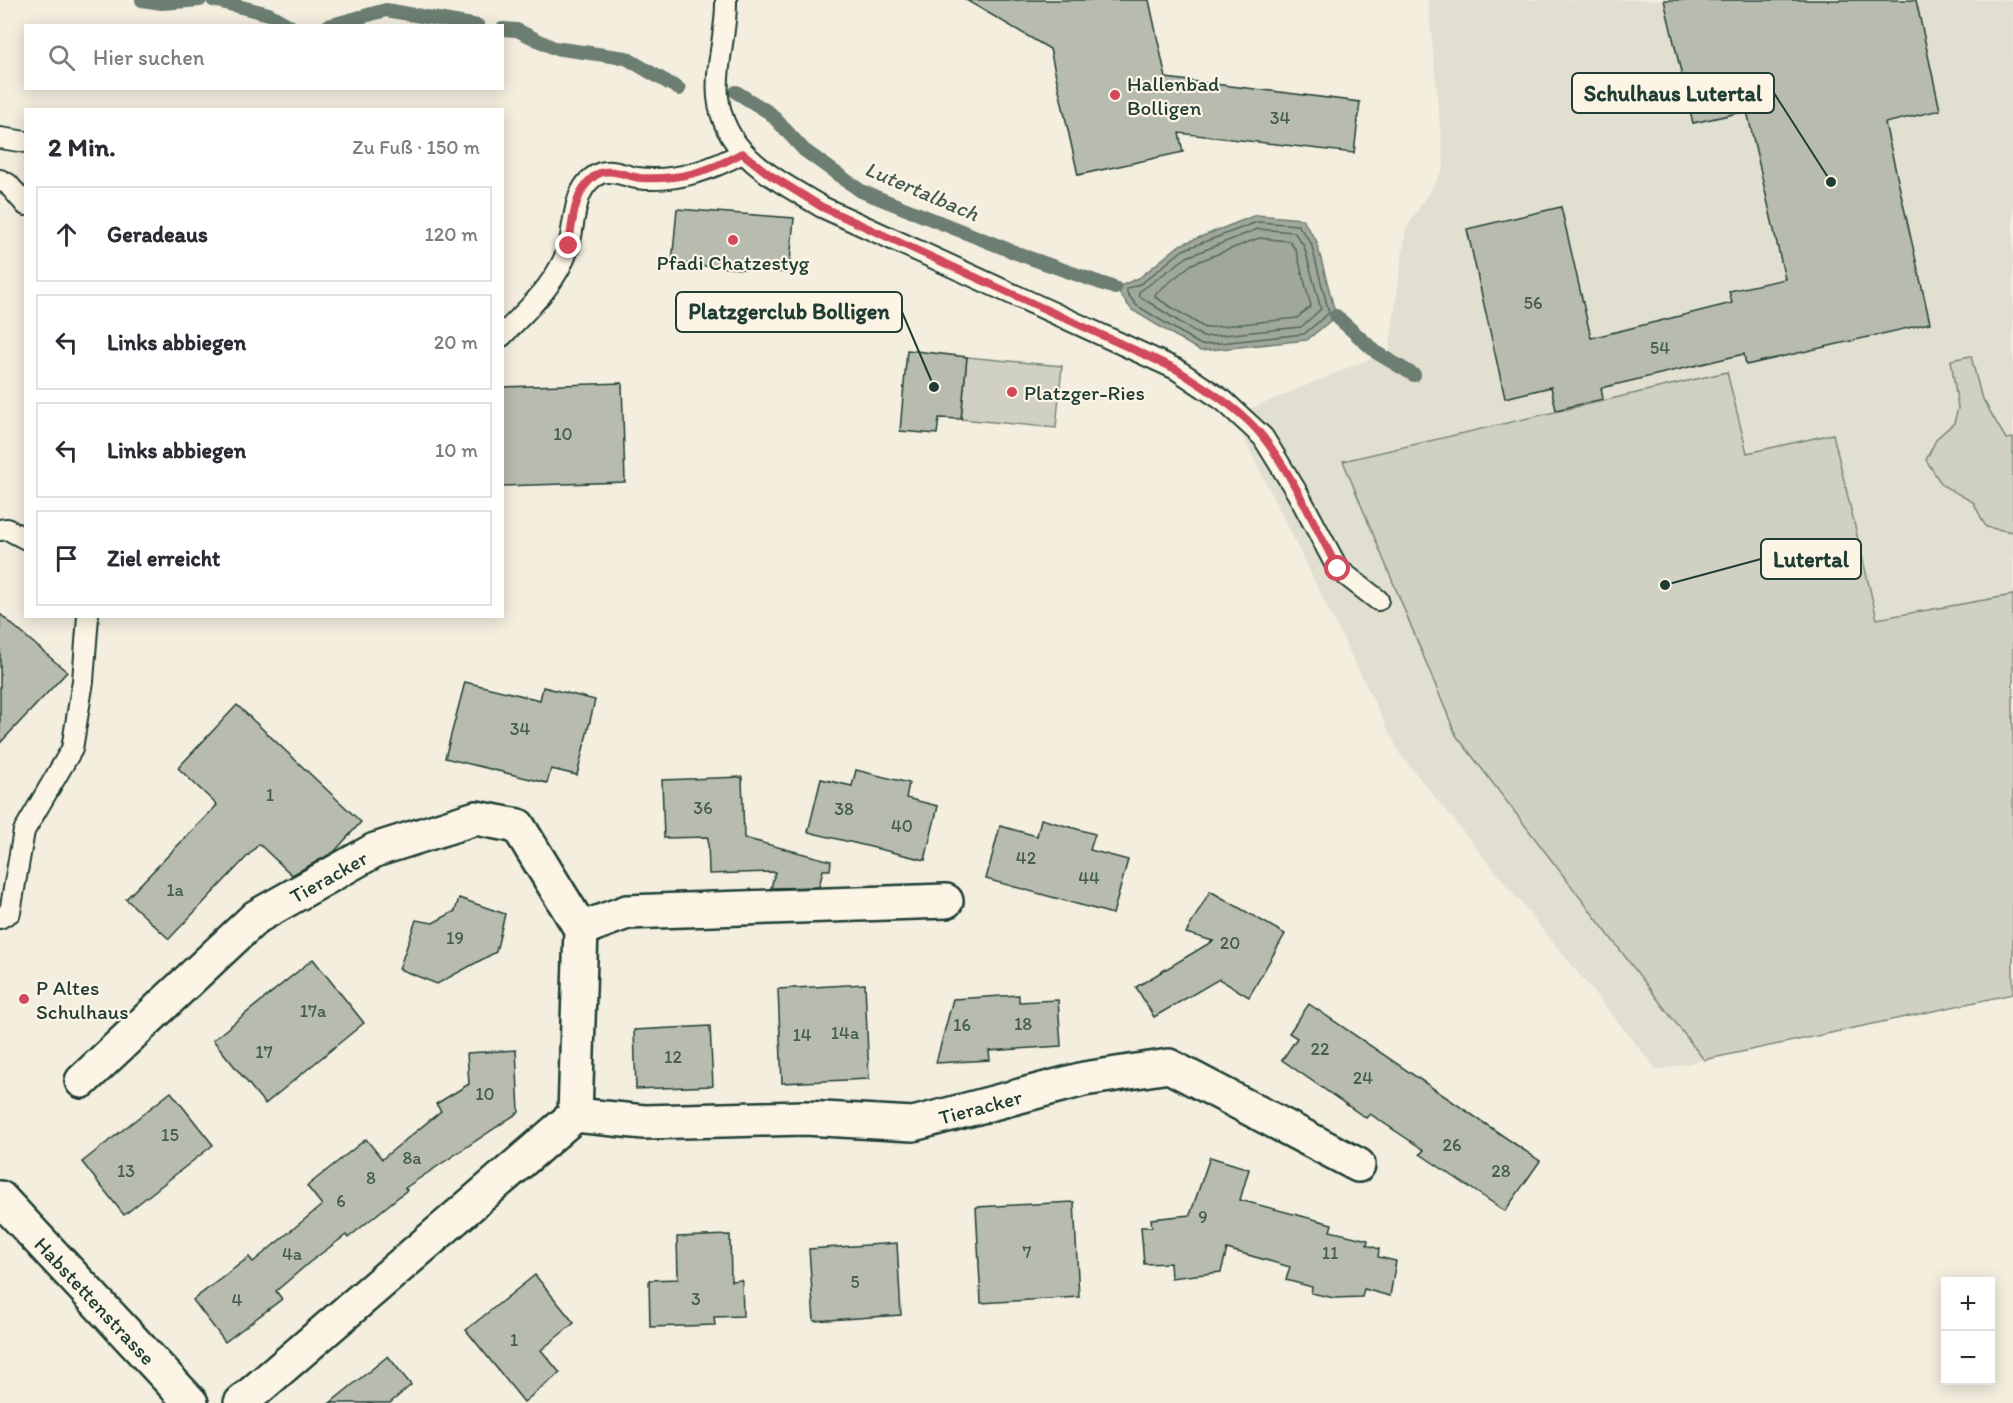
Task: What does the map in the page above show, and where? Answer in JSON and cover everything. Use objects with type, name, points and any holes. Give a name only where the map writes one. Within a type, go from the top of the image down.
[{"type":"street","name":"Tieracker","points":[[82,1081],[256,916],[375,850],[476,818],[518,826],[581,929]]},
{"type":"street","points":[[241,1403],[575,1115],[581,929],[627,912],[946,901]]},
{"type":"street","name":"Tieracker","points":[[575,1115],[644,1122],[805,1118],[913,1124],[1084,1079],[1169,1066],[1358,1166]]},
{"type":"street","name":"Habstettenstrasse","points":[[0,1198],[191,1403]]},
{"type":"lane","points":[[726,0],[718,97],[727,129],[742,153],[770,175],[822,207],[1176,369],[1224,401],[1263,437],[1298,494],[1338,569],[1378,600]]},
{"type":"lane","points":[[0,138],[24,142]]},
{"type":"lane","points":[[504,334],[540,298],[558,274],[569,246],[574,212],[579,197],[599,174],[609,171],[638,178],[669,178],[704,172],[742,153]]},
{"type":"lane","points":[[0,180],[8,184],[24,203]]},
{"type":"lane","points":[[0,530],[8,529],[24,538]]},
{"type":"lane","points":[[0,918],[10,912],[24,831],[72,749],[83,681],[88,618]]},
{"type":"shaded area","points":[[1428,0],[2013,0],[2013,994],[1657,1070],[1400,754],[1233,416],[1389,351],[1406,229],[1444,168]]},
{"type":"shaded area","points":[[1971,356],[1981,396],[2006,439],[2013,438],[2013,532],[1986,527],[1973,502],[1942,485],[1926,460],[1937,438],[1954,423],[1958,408],[1951,360]]},
{"type":"shaded area","name":"Platzger-Ries","points":[[967,357],[1062,366],[1056,428],[961,419]]},
{"type":"shaded area","points":[[1727,372],[1747,453],[1833,434],[1877,619],[2013,595],[2013,994],[1704,1060],[1456,735],[1343,461]]},
{"type":"water","points":[[1256,215],[1302,219],[1316,240],[1336,316],[1307,340],[1200,351],[1132,310],[1115,288],[1139,278],[1180,245]]},
{"type":"building","name":"Hallenbad Bolligen","points":[[966,0],[1149,0],[1166,78],[1360,102],[1354,153],[1179,133],[1183,152],[1078,175],[1050,49]]},
{"type":"building","points":[[1664,0],[1916,0],[1940,110],[1885,123],[1930,323],[1746,365],[1744,354],[1601,388],[1603,399],[1556,410],[1551,387],[1505,398],[1467,229],[1561,207],[1591,338],[1732,303],[1729,291],[1785,279],[1747,111],[1693,123]]},
{"type":"building","name":"Pfadi Chatzestyg","points":[[677,209],[794,218],[789,273],[672,263]]},
{"type":"building","points":[[907,350],[967,357],[961,419],[939,418],[937,434],[900,431]]},
{"type":"building","points":[[622,383],[625,482],[504,486],[504,387]]},
{"type":"building","points":[[0,614],[67,672],[0,743]]},
{"type":"building","points":[[465,682],[540,700],[543,687],[595,700],[577,775],[551,769],[547,783],[445,758]]},
{"type":"building","points":[[237,705],[361,822],[334,852],[292,875],[259,844],[169,939],[126,899],[217,805],[178,768]]},
{"type":"building","points":[[856,770],[909,783],[906,798],[938,806],[925,860],[808,832],[821,779],[852,786]]},
{"type":"building","points":[[742,777],[744,838],[831,861],[830,870],[823,870],[819,887],[771,888],[775,872],[709,874],[708,837],[664,838],[662,780]]},
{"type":"building","points":[[1041,819],[1095,834],[1090,850],[1128,860],[1113,914],[986,879],[1000,826],[1037,836]]},
{"type":"building","points":[[1210,891],[1285,934],[1249,997],[1219,979],[1154,1017],[1136,987],[1213,941],[1186,933]]},
{"type":"building","points":[[459,898],[505,914],[496,952],[437,984],[399,969],[416,920],[433,923],[455,911]]},
{"type":"building","points":[[313,959],[364,1023],[265,1104],[213,1040]]},
{"type":"building","points":[[865,984],[869,1079],[782,1083],[778,989]]},
{"type":"building","points":[[1019,995],[1019,1002],[1058,1000],[1061,1046],[989,1051],[990,1060],[936,1063],[953,999]]},
{"type":"building","points":[[1309,1004],[1540,1161],[1505,1211],[1420,1154],[1424,1150],[1370,1114],[1366,1118],[1282,1060],[1297,1038],[1289,1033]]},
{"type":"building","points":[[710,1026],[713,1086],[636,1089],[634,1030]]},
{"type":"building","points":[[516,1050],[519,1112],[405,1188],[407,1190],[348,1238],[346,1235],[310,1262],[276,1291],[282,1299],[225,1342],[193,1300],[249,1257],[253,1262],[322,1205],[307,1186],[366,1139],[382,1159],[441,1111],[436,1104],[469,1084],[467,1053]]},
{"type":"building","points":[[171,1092],[213,1145],[124,1215],[82,1162]]},
{"type":"building","points":[[1210,1157],[1249,1169],[1240,1200],[1332,1224],[1330,1231],[1368,1240],[1367,1245],[1379,1249],[1378,1257],[1396,1261],[1390,1296],[1364,1289],[1362,1297],[1334,1298],[1311,1293],[1312,1287],[1286,1280],[1290,1267],[1227,1249],[1221,1272],[1171,1278],[1170,1263],[1144,1264],[1141,1227],[1152,1227],[1151,1219],[1190,1215]]},
{"type":"building","points":[[1074,1202],[1079,1297],[981,1303],[976,1207]]},
{"type":"building","points":[[730,1235],[731,1281],[742,1280],[743,1316],[714,1317],[715,1325],[650,1327],[649,1280],[678,1279],[677,1237]]},
{"type":"building","points":[[897,1243],[901,1315],[814,1321],[809,1249]]},
{"type":"building","points":[[535,1275],[574,1323],[541,1350],[560,1373],[524,1402],[466,1330]]},
{"type":"building","points":[[388,1356],[411,1385],[390,1403],[330,1403]]},
{"type":"waterway","points":[[142,0],[162,3],[200,0]]},
{"type":"waterway","points":[[213,0],[269,14],[286,24]]},
{"type":"waterway","points":[[335,24],[386,10],[466,24]]},
{"type":"waterway","points":[[504,29],[517,30],[554,48],[626,58],[679,89]]},
{"type":"waterway","name":"Lutertalbach","points":[[736,92],[770,113],[804,150],[861,191],[1024,256],[1115,288]]},
{"type":"waterway","points":[[1336,316],[1377,353],[1414,375]]},
{"type":"place","name":"Hallenbad Bolligen","points":[[1115,95]]},
{"type":"place","name":"Schulhaus Lutertal","points":[[1831,182]]},
{"type":"place","name":"Pfadi Chatzestyg","points":[[733,240]]},
{"type":"place","name":"Platzgerclub Bolligen","points":[[934,387]]},
{"type":"place","name":"Platzger-Ries","points":[[1012,392]]},
{"type":"place","name":"Lutertal","points":[[1665,585]]},
{"type":"place","name":"P Altes Schulhaus","points":[[24,999]]},
{"type":"route","points":[[569,246],[574,212],[579,197],[599,174],[609,171],[638,178],[669,178],[704,172],[742,153],[770,175],[822,207],[1176,369],[1224,401],[1263,437],[1298,494],[1338,569]]}]
